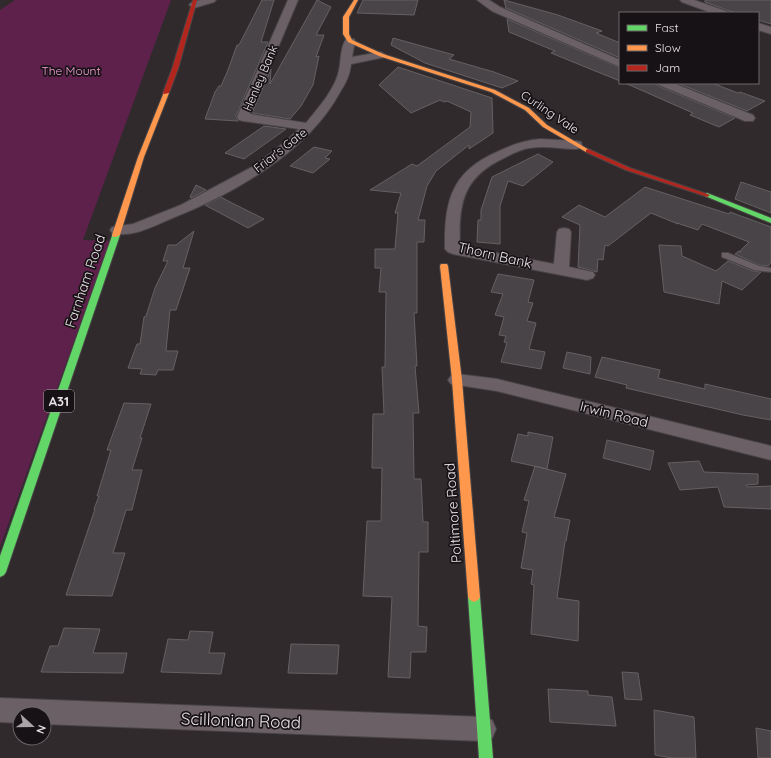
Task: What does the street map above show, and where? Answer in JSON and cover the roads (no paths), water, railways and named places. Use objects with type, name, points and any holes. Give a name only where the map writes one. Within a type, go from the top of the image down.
[{"type":"street","points":[[195,2],[211,0]]},
{"type":"street","name":"Henley Bank","points":[[293,0],[243,117],[309,128]]},
{"type":"street","points":[[482,0],[496,9],[619,64]]},
{"type":"street","points":[[685,0],[719,12]]},
{"type":"street","name":"Farnham Road","points":[[0,572],[141,157],[175,69],[195,2]]},
{"type":"street","points":[[350,41],[346,34],[346,17],[354,2]]},
{"type":"street","name":"Friar's Gate","points":[[117,230],[136,228],[186,208],[259,169],[290,145],[309,128],[326,108],[344,75],[345,62],[350,41]]},
{"type":"street","name":"Curling Vale","points":[[350,41],[381,55],[493,91],[527,109],[544,126],[576,145],[628,169],[696,191],[771,221]]},
{"type":"street","points":[[345,62],[381,55]]},
{"type":"street","points":[[665,84],[749,118]]},
{"type":"street","points":[[530,144],[544,126]]},
{"type":"street","name":"Thorn Bank","points":[[576,145],[530,144],[494,157],[472,171],[459,188],[453,201],[451,228],[452,249],[587,275]]},
{"type":"street","points":[[561,270],[564,232]]},
{"type":"street","name":"Poltimore Road","points":[[444,266],[457,380],[486,758]]},
{"type":"street","name":"Irwin Road","points":[[457,380],[497,385],[771,452]]},
{"type":"street","name":"Scillonian Road","points":[[0,710],[483,729]]},
{"type":"lane","points":[[725,255],[757,268],[771,270]]},
{"type":"park label","name":"The Mount","points":[[71,70]]}]
